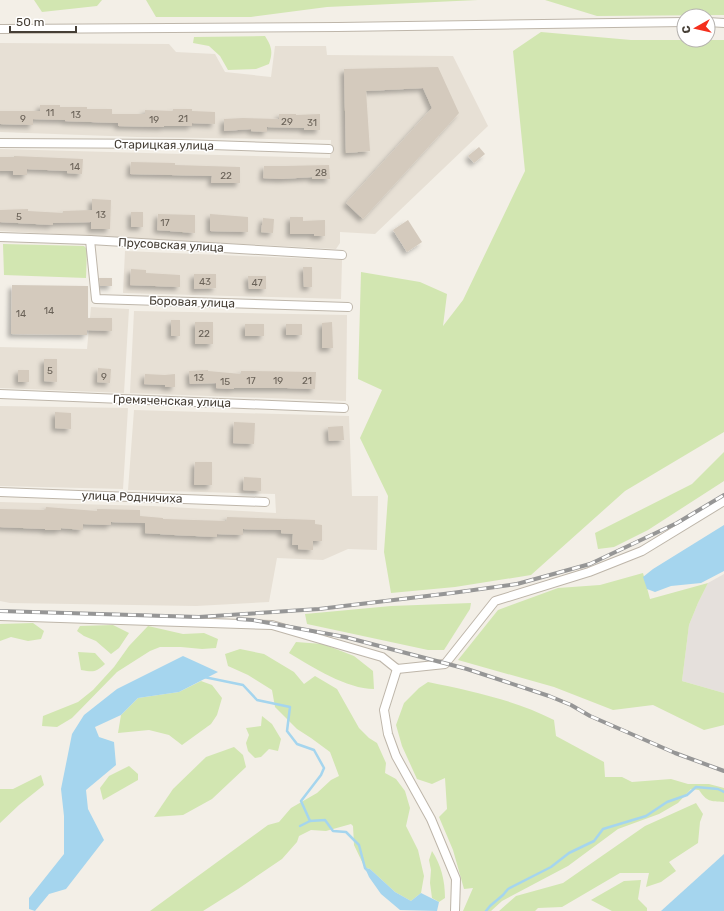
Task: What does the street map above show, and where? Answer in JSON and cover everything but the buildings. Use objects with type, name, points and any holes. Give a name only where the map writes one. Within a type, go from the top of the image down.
[{"type":"street","points":[[0,29],[338,27],[676,22]]},
{"type":"street","name":"Старицкая улица","points":[[0,143],[181,144],[328,149]]},
{"type":"street","name":"Прусовская улица","points":[[0,237],[90,240],[342,255]]},
{"type":"street","name":"Боровая улица","points":[[90,240],[96,299],[348,307]]},
{"type":"street","name":"Гремяченская улица","points":[[0,394],[344,408]]},
{"type":"street","name":"улица Родничиха","points":[[0,492],[265,502]]},
{"type":"street","points":[[0,616],[272,625],[382,657],[397,670],[445,664],[495,601],[589,572],[642,551],[724,501]]},
{"type":"street","points":[[397,670],[384,710],[388,734],[396,756],[431,819],[456,879],[455,911]]},
{"type":"shaded area","points":[[0,43],[169,44],[176,52],[215,54],[225,72],[271,77],[275,46],[326,46],[327,55],[453,56],[488,126],[375,234],[340,232],[340,243],[336,249],[0,231],[0,149],[330,158],[331,140],[137,137],[0,132]]},
{"type":"shaded area","points":[[125,251],[342,260],[341,299],[123,293]]},
{"type":"shaded area","points":[[91,307],[129,309],[124,393],[0,388],[0,347],[87,349]]},
{"type":"shaded area","points":[[134,311],[347,315],[346,401],[130,393]]},
{"type":"shaded area","points":[[0,406],[128,408],[123,489],[0,486]]},
{"type":"shaded area","points":[[134,410],[349,416],[352,496],[378,496],[377,550],[348,549],[323,560],[277,558],[269,602],[196,606],[10,603],[0,601],[0,502],[153,506],[276,513],[275,494],[128,490]]},
{"type":"shaded area","points":[[724,574],[724,693],[682,681],[689,625],[708,583]]},
{"type":"green space","points":[[34,0],[102,0],[97,6],[42,12]]},
{"type":"green space","points":[[146,0],[478,0],[327,7],[251,17],[156,17]]},
{"type":"green space","points":[[545,0],[724,0],[724,15],[716,15],[716,8],[676,8],[676,15],[597,16]]},
{"type":"green space","points":[[541,32],[631,40],[676,40],[676,48],[716,48],[716,40],[724,40],[724,432],[625,491],[531,575],[455,587],[391,593],[384,552],[388,496],[360,438],[382,390],[358,379],[361,272],[420,282],[447,294],[443,326],[463,300],[525,171],[513,51]]},
{"type":"green space","points":[[265,36],[271,50],[269,64],[256,69],[228,70],[220,56],[209,46],[193,43],[194,37]]},
{"type":"green space","points":[[3,244],[84,246],[87,249],[86,278],[4,275]]},
{"type":"green space","points":[[724,452],[724,481],[648,530],[614,547],[598,549],[595,533],[692,484]]},
{"type":"green space","points":[[643,573],[650,599],[708,583],[689,625],[682,681],[724,693],[724,725],[704,730],[653,705],[613,710],[554,687],[458,660],[498,610],[558,588],[600,585]]},
{"type":"green space","points":[[471,603],[470,609],[444,650],[428,650],[307,624],[305,614],[391,606]]},
{"type":"green space","points":[[33,623],[44,631],[41,639],[28,641],[11,637],[0,641],[0,624]]},
{"type":"green space","points":[[113,625],[129,633],[119,648],[111,654],[96,641],[77,631],[80,626]]},
{"type":"green space","points":[[148,626],[183,634],[204,633],[218,639],[216,648],[202,649],[160,647],[150,651],[117,672],[72,718],[57,727],[42,726],[43,716],[78,702],[93,690],[114,667],[129,646]]},
{"type":"green space","points":[[296,642],[323,644],[354,656],[373,671],[374,689],[364,688],[341,681],[298,659],[289,653]]},
{"type":"green space","points":[[240,649],[264,654],[294,672],[304,684],[315,676],[337,689],[359,728],[369,738],[377,743],[386,763],[385,773],[396,779],[405,791],[410,808],[406,826],[418,850],[424,876],[421,893],[411,901],[395,892],[370,869],[365,868],[354,845],[353,826],[351,824],[326,831],[311,830],[299,836],[297,842],[282,859],[203,911],[150,911],[268,825],[279,822],[291,808],[317,793],[331,780],[339,776],[330,752],[297,729],[275,707],[272,690],[248,675],[228,666],[225,654]]},
{"type":"green space","points":[[78,652],[95,653],[105,664],[94,671],[81,670]]},
{"type":"green space","points":[[201,681],[212,685],[222,698],[217,715],[211,724],[182,745],[169,735],[149,730],[118,733],[121,715],[138,698],[179,692]]},
{"type":"green space","points":[[428,682],[508,702],[554,720],[556,736],[604,762],[605,777],[622,777],[632,782],[671,779],[688,784],[709,784],[724,788],[724,802],[709,800],[704,797],[699,790],[691,789],[678,803],[659,814],[618,829],[568,866],[502,901],[491,911],[463,911],[473,888],[464,889],[453,850],[439,817],[447,809],[445,778],[432,784],[417,779],[402,746],[396,725],[404,703],[419,688]]},
{"type":"green space","points":[[262,716],[272,724],[281,739],[278,751],[269,749],[261,757],[255,758],[248,751],[246,743],[249,735],[246,728],[261,726]]},
{"type":"green space","points":[[234,747],[243,755],[246,767],[212,799],[183,815],[154,817],[173,789],[206,757]]},
{"type":"green space","points":[[129,766],[138,774],[138,780],[103,800],[100,788],[109,776]]},
{"type":"green space","points":[[41,775],[44,785],[19,805],[0,823],[0,789],[13,789]]},
{"type":"green space","points":[[696,803],[703,814],[700,822],[698,843],[669,862],[676,871],[661,882],[646,887],[649,873],[620,873],[562,907],[538,908],[535,911],[499,911],[516,896],[563,883],[645,826]]},
{"type":"green space","points":[[432,851],[440,867],[444,885],[445,898],[439,902],[432,898],[430,883],[431,870],[429,860]]},
{"type":"green space","points":[[641,880],[638,899],[647,908],[647,911],[612,911],[591,900],[624,881]]},
{"type":"water","points":[[724,525],[724,571],[701,583],[671,586],[655,592],[647,589],[643,577],[653,569]]},
{"type":"water","points":[[183,656],[218,672],[179,692],[138,698],[121,715],[95,727],[99,737],[114,742],[116,765],[86,790],[88,809],[104,840],[66,889],[49,894],[35,911],[29,909],[29,898],[64,854],[64,816],[61,789],[72,734],[84,715],[117,689]]},
{"type":"water","points":[[724,854],[724,911],[661,911]]},
{"type":"water","points":[[365,868],[370,869],[395,892],[411,901],[421,893],[439,902],[437,911],[400,910],[381,894],[369,877]]},
{"type":"waterway","points":[[204,677],[243,685],[257,700],[290,707],[287,731],[297,744],[314,750],[324,768],[321,775],[301,801],[310,821],[325,820],[333,831],[346,832],[359,845],[365,868],[367,870]]},
{"type":"waterway","points":[[486,911],[508,889],[551,867],[569,853],[594,841],[603,829],[646,816],[667,802],[687,795],[696,787],[718,789],[724,792]]},
{"type":"waterway","points":[[300,826],[310,821]]},
{"type":"railway","points":[[0,611],[199,617],[319,609],[517,584],[590,564],[677,523],[724,495]]},
{"type":"railway","points":[[238,619],[253,620],[345,637],[467,669],[549,696],[571,705],[590,716],[675,753],[724,771]]}]
